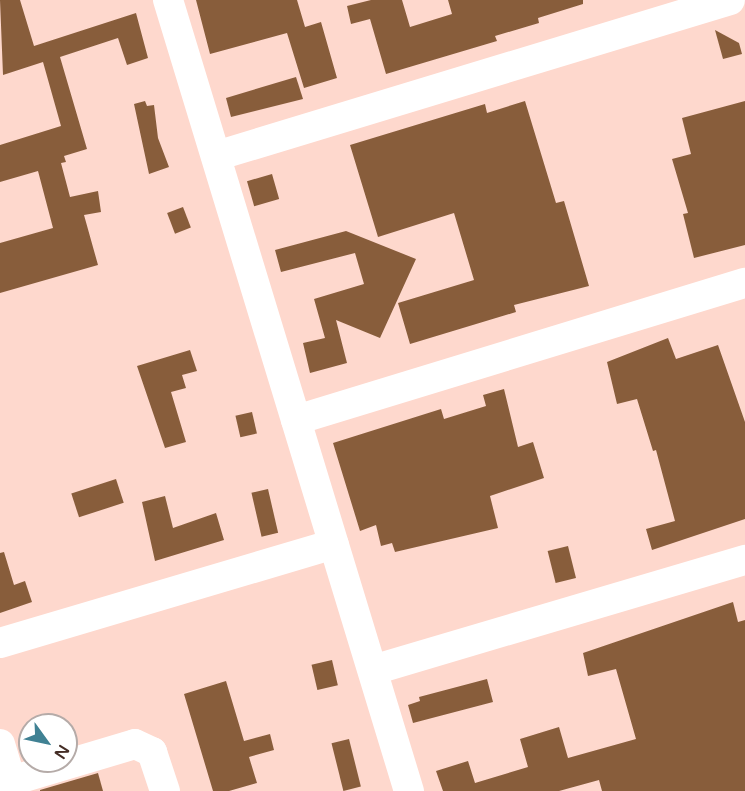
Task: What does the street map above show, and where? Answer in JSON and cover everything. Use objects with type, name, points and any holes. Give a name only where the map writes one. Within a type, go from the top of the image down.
[{"type":"street","points":[[168,0],[409,791]]},
{"type":"street","points":[[216,156],[730,0]]},
{"type":"street","points":[[296,420],[745,283]]},
{"type":"street","points":[[0,643],[334,544]]},
{"type":"street","points":[[373,670],[745,560]]},
{"type":"street","points":[[0,744],[13,786],[135,744],[152,752],[165,791]]},
{"type":"building","points":[[0,0],[20,0],[34,46],[136,13],[148,58],[127,65],[118,38],[60,57],[87,149],[64,156],[66,162],[61,163],[70,197],[98,191],[101,212],[84,215],[98,265],[0,293],[0,243],[53,228],[38,171],[0,182],[0,145],[61,126],[43,62],[3,75]]},
{"type":"building","points":[[196,0],[297,0],[305,27],[321,22],[337,78],[304,88],[287,33],[210,54]]},
{"type":"building","points":[[371,0],[402,0],[410,27],[452,14],[448,0],[583,0],[583,4],[538,18],[539,23],[495,36],[497,41],[386,74],[370,19],[351,24],[347,6]]},
{"type":"building","points":[[715,30],[739,43],[742,54],[723,59]]},
{"type":"building","points":[[296,77],[303,99],[231,117],[226,98]]},
{"type":"building","points":[[145,101],[147,106],[154,105],[158,138],[169,167],[149,174],[134,104]]},
{"type":"building","points":[[525,101],[556,203],[564,201],[589,286],[514,305],[516,312],[410,344],[398,303],[474,280],[454,213],[378,237],[350,145],[485,104],[487,113]]},
{"type":"building","points":[[745,101],[745,245],[694,258],[683,214],[688,213],[672,159],[691,154],[682,118]]},
{"type":"building","points":[[272,174],[279,199],[254,206],[247,181]]},
{"type":"building","points":[[183,207],[191,228],[175,234],[167,213]]},
{"type":"building","points":[[346,231],[416,259],[380,338],[336,320],[347,363],[310,373],[303,343],[325,338],[314,299],[364,284],[355,253],[281,272],[275,250]]},
{"type":"building","points":[[668,338],[676,359],[718,345],[745,422],[745,519],[652,550],[646,529],[675,521],[656,450],[653,451],[637,399],[617,404],[607,362]]},
{"type":"building","points":[[190,350],[197,371],[182,375],[186,388],[171,392],[186,442],[165,448],[137,366]]},
{"type":"building","points":[[504,389],[518,447],[533,442],[544,478],[490,496],[498,528],[395,552],[392,543],[381,546],[376,525],[360,531],[333,443],[441,409],[444,419],[486,406],[483,395]]},
{"type":"building","points":[[252,412],[257,433],[240,437],[235,416]]},
{"type":"building","points":[[116,479],[124,503],[79,517],[71,494]]},
{"type":"building","points":[[268,489],[278,533],[262,537],[251,493]]},
{"type":"building","points":[[165,496],[173,528],[216,513],[224,540],[155,561],[142,502]]},
{"type":"building","points":[[568,546],[576,578],[556,583],[548,551]]},
{"type":"building","points":[[4,552],[14,585],[25,581],[32,602],[0,613],[0,553]]},
{"type":"building","points":[[733,602],[738,622],[745,620],[745,791],[602,791],[599,780],[559,791],[443,791],[436,771],[468,761],[475,783],[528,767],[520,739],[559,727],[568,758],[636,739],[616,669],[588,676],[583,653]]},
{"type":"building","points":[[332,660],[338,685],[317,690],[312,665]]},
{"type":"building","points":[[487,679],[493,702],[413,723],[408,705],[420,701],[419,697]]},
{"type":"building","points":[[226,681],[244,741],[270,734],[274,750],[249,757],[257,783],[229,791],[213,791],[184,694]]},
{"type":"building","points":[[349,739],[361,787],[343,791],[332,743]]},
{"type":"building","points":[[98,773],[103,791],[40,791],[40,790]]}]
